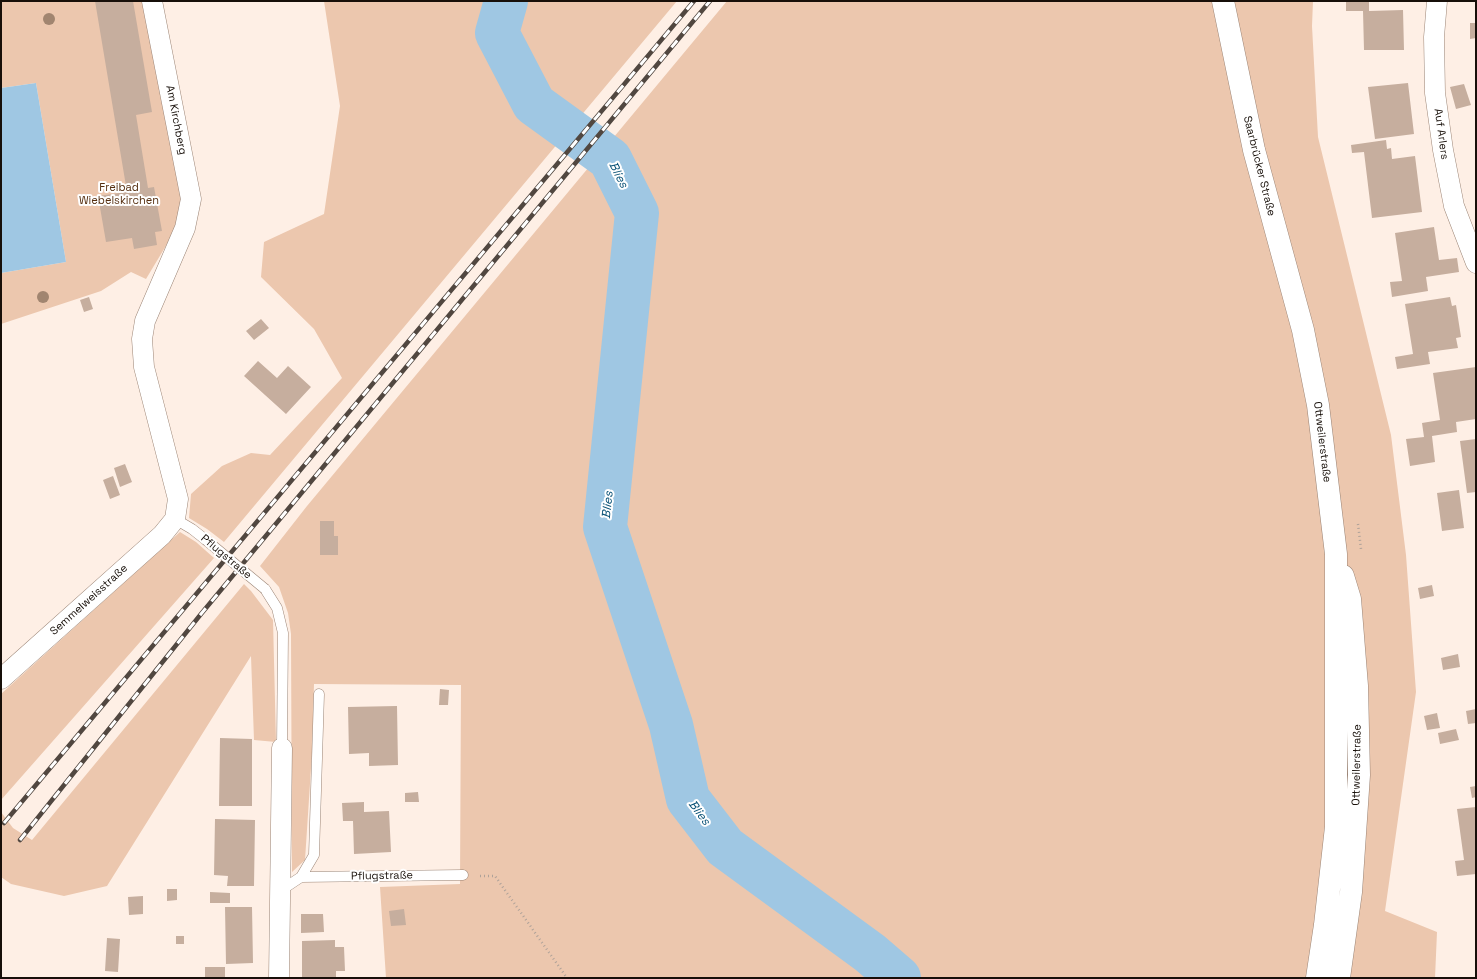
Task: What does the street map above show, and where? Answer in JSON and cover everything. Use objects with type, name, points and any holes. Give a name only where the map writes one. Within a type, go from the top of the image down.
[{"type":"main road","name":"Saarbrücker Straße","points":[[1223,1],[1254,150],[1303,330]]},
{"type":"main road","name":"Ottweilerstraße","points":[[1303,330],[1318,404],[1336,554],[1336,827],[1325,925],[1317,978]]},
{"type":"main road","name":"Ottweilerstraße","points":[[1336,554],[1350,599],[1357,686],[1359,775],[1351,892],[1339,978]]},
{"type":"street","name":"Am Kirchberg","points":[[152,1],[191,199],[185,228],[145,321],[142,339],[144,367],[178,499],[175,520]]},
{"type":"street","name":"Auf Arlers","points":[[1437,1],[1434,37],[1435,93],[1443,150],[1454,206],[1476,262]]},
{"type":"street","name":"Semmelweisstraße","points":[[1,679],[162,535],[175,520]]},
{"type":"street","name":"Pflugstraße","points":[[279,978],[282,748]]},
{"type":"lane","name":"Pflugstraße","points":[[175,520],[192,528],[264,589],[277,608],[282,633],[282,748]]},
{"type":"lane","points":[[280,891],[301,878],[314,855],[320,694]]},
{"type":"lane","name":"Pflugstraße","points":[[301,878],[463,875]]},
{"type":"path","points":[[463,875],[494,876],[567,978]]},
{"type":"green space","name":"Freibad Wiebelskirchen","points":[[1,1],[147,1],[184,198],[176,229],[146,279],[131,272],[101,291],[1,324],[1,273],[66,262],[36,83],[1,88]]},
{"type":"green space","points":[[324,1],[677,1],[224,542],[189,518],[191,494],[222,466],[251,453],[270,455],[342,378],[314,329],[261,277],[264,242],[324,214],[340,106]]},
{"type":"green space","points":[[727,1],[1313,1],[1312,26],[1318,137],[1391,435],[1406,555],[1416,692],[1385,911],[1437,932],[1435,978],[386,978],[380,887],[460,884],[461,685],[314,684],[312,753],[305,860],[292,872],[291,634],[288,613],[279,587],[260,566],[307,506]]},
{"type":"green space","points":[[180,532],[196,542],[214,558],[1,800],[1,694]]},
{"type":"green space","points":[[244,584],[273,620],[276,742],[254,740],[251,656],[107,886],[64,896],[11,884],[1,877],[1,812],[13,828],[32,840]]},
{"type":"water","points":[[36,83],[66,262],[1,273],[1,88]]},
{"type":"building","points":[[95,1],[133,1],[152,112],[136,115],[148,188],[154,187],[162,231],[155,232],[157,245],[134,249],[132,238],[106,242],[98,196],[127,192]]},
{"type":"building","points":[[1346,1],[1369,1],[1369,11],[1403,10],[1404,50],[1364,50],[1363,11],[1346,11]]},
{"type":"building","points":[[1470,23],[1476,23],[1476,38],[1470,39]]},
{"type":"building","points":[[1408,83],[1414,134],[1375,139],[1368,87]]},
{"type":"building","points":[[1464,84],[1471,105],[1456,109],[1450,87]]},
{"type":"building","points":[[1386,140],[1387,149],[1391,148],[1392,159],[1415,156],[1422,212],[1372,218],[1364,152],[1352,153],[1351,145]]},
{"type":"building","points":[[1434,227],[1439,260],[1457,258],[1459,272],[1426,277],[1428,291],[1392,297],[1390,282],[1402,281],[1395,233]]},
{"type":"building","points":[[89,297],[93,309],[84,312],[80,300]]},
{"type":"building","points":[[1450,297],[1452,306],[1456,305],[1461,337],[1456,338],[1458,348],[1428,352],[1430,364],[1397,369],[1395,357],[1413,354],[1405,304]]},
{"type":"building","points":[[261,319],[269,328],[254,340],[246,331]]},
{"type":"building","points":[[258,361],[277,378],[288,366],[311,387],[286,414],[244,376]]},
{"type":"building","points":[[1476,367],[1476,419],[1456,422],[1457,432],[1432,436],[1435,462],[1410,466],[1406,439],[1424,437],[1422,423],[1440,420],[1433,373]]},
{"type":"building","points":[[1476,439],[1476,492],[1467,493],[1460,441]]},
{"type":"building","points":[[125,464],[132,482],[120,487],[114,468]]},
{"type":"building","points":[[113,476],[120,495],[110,499],[103,480]]},
{"type":"building","points":[[1459,490],[1464,528],[1442,531],[1437,493]]},
{"type":"building","points":[[320,521],[334,521],[334,536],[338,536],[338,555],[320,555]]},
{"type":"building","points":[[1432,585],[1434,596],[1420,599],[1418,588]]},
{"type":"building","points":[[1458,654],[1460,667],[1443,670],[1441,658]]},
{"type":"building","points":[[440,689],[449,690],[448,705],[439,705]]},
{"type":"building","points":[[397,706],[398,765],[369,766],[369,753],[349,754],[348,707]]},
{"type":"building","points":[[1476,709],[1476,723],[1468,724],[1466,711]]},
{"type":"building","points":[[1437,713],[1440,728],[1427,730],[1424,716]]},
{"type":"building","points":[[1456,729],[1459,740],[1440,744],[1438,733]]},
{"type":"building","points":[[220,738],[252,739],[252,806],[219,806]]},
{"type":"building","points":[[1476,786],[1476,797],[1472,798],[1470,787]]},
{"type":"building","points":[[418,792],[419,802],[405,802],[405,793]]},
{"type":"building","points":[[364,802],[364,812],[389,811],[391,852],[354,854],[353,821],[343,821],[342,803]]},
{"type":"building","points":[[1476,807],[1476,874],[1457,876],[1455,861],[1464,860],[1457,809]]},
{"type":"building","points":[[215,819],[255,820],[254,886],[227,886],[228,876],[214,875]]},
{"type":"building","points":[[167,889],[177,889],[177,900],[167,901]]},
{"type":"building","points":[[210,892],[230,893],[230,903],[210,903]]},
{"type":"building","points":[[143,896],[143,914],[129,915],[128,897]]},
{"type":"building","points":[[225,907],[252,907],[253,963],[226,964]]},
{"type":"building","points":[[404,909],[406,925],[391,926],[389,911]]},
{"type":"building","points":[[301,914],[323,914],[324,932],[301,933]]},
{"type":"building","points":[[176,936],[184,936],[184,944],[176,944]]},
{"type":"building","points":[[107,938],[120,939],[118,972],[105,971]]},
{"type":"building","points":[[335,940],[335,947],[344,947],[345,971],[336,971],[336,978],[302,978],[302,941]]},
{"type":"building","points":[[205,967],[225,967],[225,978],[205,978]]},
{"type":"waterway","name":"Blies","points":[[506,1],[497,33],[534,104],[610,159],[637,213],[605,527],[671,725],[688,799],[725,847],[870,953],[899,978]]},
{"type":"railway","points":[[4,823],[694,1]]},
{"type":"railway","points":[[20,840],[201,614],[710,1]]}]
